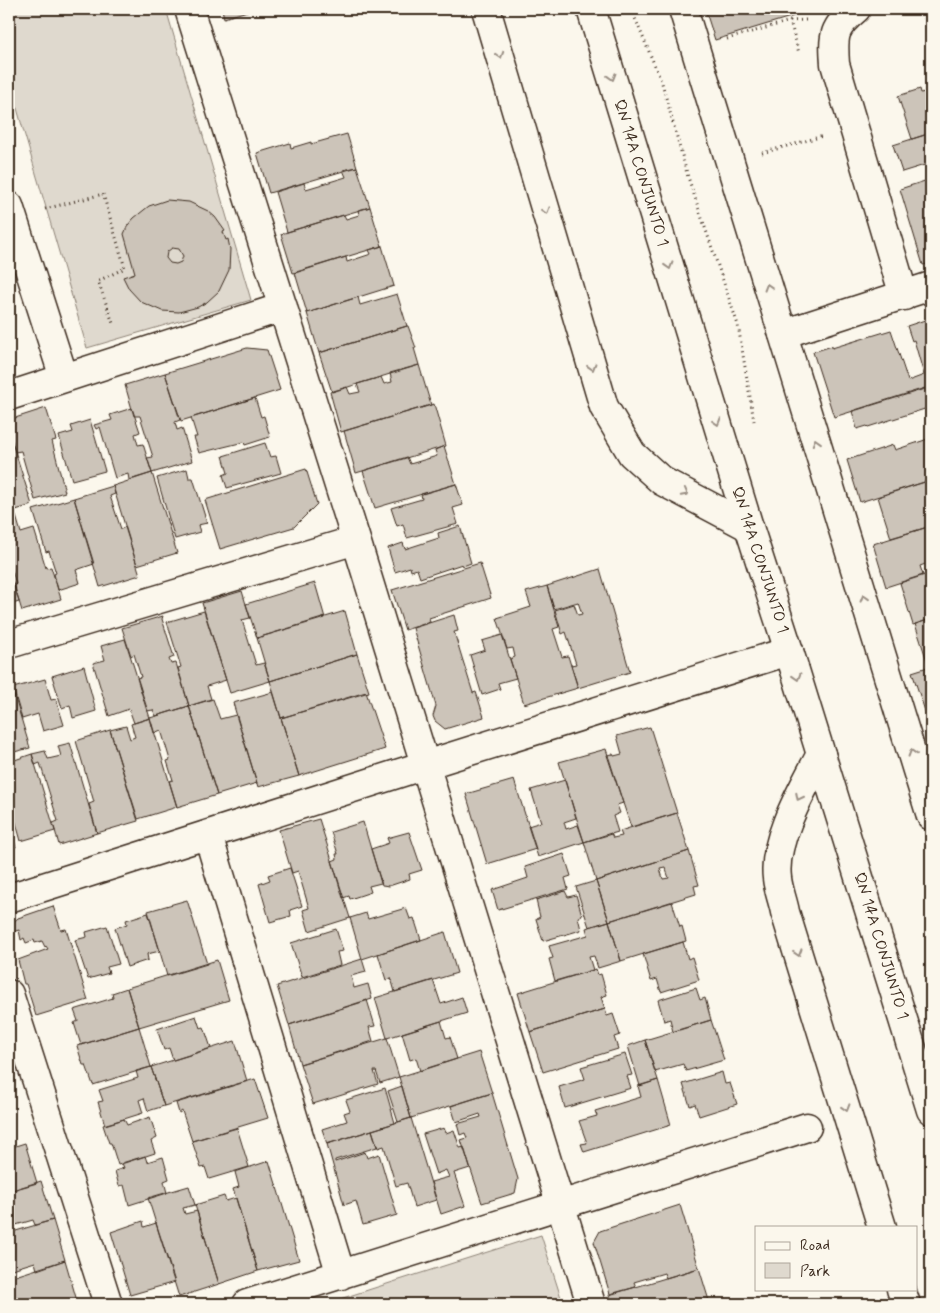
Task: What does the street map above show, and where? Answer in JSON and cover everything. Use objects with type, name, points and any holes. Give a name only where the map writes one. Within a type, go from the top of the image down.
[{"type":"street","points":[[189,9],[356,540],[591,1304]]},
{"type":"street","points":[[486,9],[604,407],[632,454],[662,481],[749,527]]},
{"type":"street","points":[[683,9],[931,816]]},
{"type":"street","points":[[856,9],[843,20],[835,31],[835,64],[904,296]]},
{"type":"street","name":"QN 14A CONJUNTO 1","points":[[598,16],[749,527],[931,1110]]},
{"type":"street","points":[[11,212],[64,378]]},
{"type":"street","points":[[783,334],[931,286]]},
{"type":"street","points":[[9,396],[283,307]]},
{"type":"street","points":[[9,644],[356,540]]},
{"type":"street","points":[[9,898],[424,765],[789,651]]},
{"type":"street","points":[[821,754],[791,812],[779,847],[776,876],[791,931],[882,1226]]},
{"type":"street","points":[[208,835],[341,1274]]},
{"type":"street","points":[[9,994],[108,1304]]},
{"type":"street","points":[[247,1304],[807,1127]]},
{"type":"street","points":[[901,1290],[906,1304]]},
{"type":"path","points":[[633,9],[662,83],[688,176],[738,325],[755,428]]},
{"type":"path","points":[[695,48],[790,21],[801,59]]},
{"type":"path","points":[[730,162],[825,136]]},
{"type":"path","points":[[11,212],[103,194],[125,268],[98,281],[125,358]]},
{"type":"green space","points":[[9,9],[166,9],[251,300],[87,348],[9,81]]},
{"type":"green space","points":[[541,1235],[563,1304],[324,1304]]},
{"type":"building","points":[[222,9],[254,9],[224,18]]},
{"type":"building","points":[[705,9],[791,9],[794,16],[715,40]]},
{"type":"building","points":[[931,16],[931,45],[924,18]]},
{"type":"building","points":[[920,89],[921,93],[931,90],[931,133],[912,139],[898,96]]},
{"type":"building","points":[[931,133],[931,163],[902,172],[893,145]]},
{"type":"building","points":[[347,134],[357,167],[269,193],[257,153],[290,143],[291,148]]},
{"type":"building","points":[[357,167],[370,207],[287,232],[275,192],[304,183],[306,189],[346,177],[343,170]]},
{"type":"building","points":[[931,179],[931,263],[923,265],[900,189]]},
{"type":"building","points":[[167,200],[189,202],[208,211],[225,231],[223,232],[226,240],[228,239],[230,249],[229,270],[219,291],[198,307],[179,312],[162,311],[141,302],[129,289],[123,277],[135,273],[124,234],[134,218],[149,206]],"holes":[[[172,248],[179,249],[183,256],[181,262],[176,264],[170,263],[166,258],[167,252]]]},
{"type":"building","points":[[370,207],[382,246],[293,273],[281,234],[344,215],[346,219],[359,215],[358,210]]},
{"type":"building","points":[[382,246],[394,286],[307,313],[295,273],[346,257],[347,262],[371,254],[369,250]]},
{"type":"building","points":[[397,294],[407,326],[319,353],[307,313],[358,297],[360,305]]},
{"type":"building","points":[[931,318],[931,387],[834,417],[813,352],[891,330],[908,381],[924,375],[914,340],[912,341],[907,326]]},
{"type":"building","points":[[408,326],[416,348],[414,348],[419,365],[332,392],[319,353]]},
{"type":"building","points":[[247,348],[267,350],[280,390],[181,421],[165,373]]},
{"type":"building","points":[[419,365],[431,405],[341,432],[330,392],[347,387],[350,394],[360,392],[357,384],[381,377],[384,384],[392,382],[390,373]]},
{"type":"building","points":[[165,373],[180,420],[175,422],[177,430],[182,428],[192,461],[152,473],[147,458],[153,457],[140,416],[134,416],[125,385]]},
{"type":"building","points":[[925,388],[931,407],[857,429],[852,411]]},
{"type":"building","points":[[255,398],[261,417],[264,416],[270,437],[245,445],[244,442],[199,453],[194,437],[197,437],[191,418]]},
{"type":"building","points":[[434,404],[446,446],[356,473],[344,431]]},
{"type":"building","points":[[46,408],[56,440],[52,441],[65,492],[35,500],[21,451],[15,452],[9,432],[9,420]]},
{"type":"building","points":[[132,408],[140,432],[135,434],[138,445],[143,444],[152,473],[129,480],[128,474],[115,478],[100,427],[96,429],[94,425],[112,420],[110,415]]},
{"type":"building","points":[[90,420],[105,471],[72,480],[59,436],[73,432],[71,426]]},
{"type":"building","points":[[9,432],[32,505],[9,512]]},
{"type":"building","points":[[931,438],[931,480],[860,502],[847,460],[893,445],[895,450]]},
{"type":"building","points":[[265,443],[270,457],[276,456],[281,473],[227,488],[223,475],[228,473],[223,456]]},
{"type":"building","points":[[444,446],[456,484],[375,508],[363,471],[407,457],[410,464],[437,456],[435,450]]},
{"type":"building","points":[[187,469],[189,478],[193,478],[207,523],[198,525],[200,532],[175,539],[157,478]]},
{"type":"building","points":[[306,469],[317,504],[294,527],[220,549],[205,500]]},
{"type":"building","points":[[152,473],[177,553],[137,565],[113,486]]},
{"type":"building","points":[[931,480],[931,526],[891,538],[878,497]]},
{"type":"building","points":[[456,484],[463,505],[453,508],[458,524],[407,538],[403,524],[397,526],[391,508],[422,499],[421,494]]},
{"type":"building","points":[[113,486],[115,494],[110,496],[121,529],[125,527],[140,575],[100,587],[74,498]]},
{"type":"building","points":[[74,498],[94,564],[76,570],[80,583],[58,590],[54,574],[56,573],[49,551],[46,552],[33,510]]},
{"type":"building","points":[[16,516],[21,533],[34,529],[46,568],[51,567],[61,599],[22,611],[9,561],[9,518]]},
{"type":"building","points":[[460,526],[471,563],[463,566],[462,564],[420,578],[417,569],[411,571],[410,567],[395,572],[388,548],[403,543],[405,549],[439,538],[438,533]]},
{"type":"building","points":[[931,526],[931,562],[920,566],[923,575],[886,587],[873,544]]},
{"type":"building","points":[[480,563],[491,598],[429,618],[430,622],[405,630],[392,590]]},
{"type":"building","points":[[9,569],[19,602],[9,605]]},
{"type":"building","points":[[600,569],[630,672],[578,688],[571,665],[576,664],[566,632],[562,634],[555,610],[574,604],[578,615],[582,614],[578,602],[554,609],[547,586]]},
{"type":"building","points":[[931,573],[931,619],[913,625],[900,583]]},
{"type":"building","points":[[315,583],[325,618],[257,638],[246,604]]},
{"type":"building","points":[[547,586],[559,627],[553,629],[562,657],[568,656],[578,688],[524,704],[510,659],[515,657],[513,648],[507,649],[497,618],[531,607],[526,592]]},
{"type":"building","points":[[242,591],[250,618],[242,620],[256,665],[264,663],[270,681],[230,693],[202,603]]},
{"type":"building","points":[[204,611],[226,680],[207,686],[211,699],[189,706],[178,668],[181,667],[167,622]]},
{"type":"building","points":[[345,611],[357,654],[270,681],[257,638]]},
{"type":"building","points":[[454,615],[458,631],[454,632],[473,693],[476,692],[484,717],[445,729],[435,721],[433,716],[436,706],[413,628]]},
{"type":"building","points":[[163,616],[162,619],[174,657],[169,659],[171,664],[176,663],[189,706],[156,716],[153,710],[147,711],[137,678],[141,677],[134,654],[131,656],[122,628]]},
{"type":"building","points":[[931,619],[931,666],[929,667],[915,624]]},
{"type":"building","points":[[502,635],[516,678],[498,683],[500,689],[482,695],[470,655],[485,650],[482,641]]},
{"type":"building","points":[[125,639],[150,718],[134,723],[129,709],[109,716],[93,663],[105,660],[101,646]]},
{"type":"building","points":[[357,654],[369,692],[281,718],[270,681]]},
{"type":"building","points":[[84,666],[96,711],[73,718],[70,705],[62,708],[52,676]]},
{"type":"building","points":[[931,666],[931,712],[926,714],[912,672]]},
{"type":"building","points":[[9,678],[30,748],[10,753],[9,750]]},
{"type":"building","points":[[45,679],[51,700],[56,699],[64,725],[43,731],[38,714],[22,719],[13,688]]},
{"type":"building","points":[[273,692],[299,776],[258,787],[233,703]]},
{"type":"building","points":[[366,692],[385,749],[299,776],[281,718]]},
{"type":"building","points":[[213,699],[220,719],[236,715],[257,783],[217,795],[189,706]]},
{"type":"building","points":[[189,706],[217,795],[177,807],[169,781],[173,780],[167,761],[170,760],[161,730],[154,733],[150,718]]},
{"type":"building","points":[[150,718],[177,807],[138,819],[110,730],[126,726],[130,739],[135,737],[131,724]]},
{"type":"building","points":[[650,727],[677,813],[631,827],[607,755],[622,754],[617,736]]},
{"type":"building","points":[[110,730],[138,821],[97,833],[89,804],[94,802],[76,741]]},
{"type":"building","points":[[70,743],[97,833],[59,845],[53,823],[58,821],[40,763],[35,765],[32,754],[45,751],[48,759],[61,756],[58,746]]},
{"type":"building","points":[[606,749],[623,803],[617,805],[620,813],[613,816],[618,832],[584,842],[559,762]]},
{"type":"building","points":[[32,754],[55,831],[21,841],[9,798],[9,762]]},
{"type":"building","points":[[514,780],[536,849],[487,864],[466,794]]},
{"type":"building","points":[[565,780],[576,818],[564,822],[566,829],[578,825],[584,842],[538,857],[528,826],[541,822],[531,790]]},
{"type":"building","points":[[677,813],[689,851],[596,881],[584,842],[611,833],[613,838],[622,836],[620,831]]},
{"type":"building","points":[[319,819],[350,918],[309,931],[303,910],[309,908],[298,871],[292,873],[279,830]]},
{"type":"building","points":[[363,822],[381,883],[369,886],[371,892],[350,899],[349,896],[343,898],[332,861],[337,859],[336,854],[338,854],[331,832]]},
{"type":"building","points":[[9,823],[16,847],[9,849]]},
{"type":"building","points":[[409,832],[422,870],[409,874],[410,879],[389,886],[382,885],[371,849],[389,843],[387,838]]},
{"type":"building","points":[[689,851],[699,885],[694,886],[696,894],[609,921],[596,881]],"holes":[[[665,867],[669,878],[663,879],[660,868]]]},
{"type":"building","points":[[564,854],[571,876],[565,878],[568,889],[498,910],[492,890],[528,878],[525,867]]},
{"type":"building","points":[[290,868],[302,906],[290,910],[291,916],[270,922],[259,884],[270,880],[268,875]]},
{"type":"building","points":[[596,881],[609,921],[589,927],[576,887]]},
{"type":"building","points":[[565,891],[568,897],[576,895],[582,915],[578,917],[581,930],[543,941],[536,919],[540,917],[536,900]]},
{"type":"building","points":[[187,900],[207,964],[167,976],[148,911]]},
{"type":"building","points":[[672,902],[686,941],[621,961],[609,921]]},
{"type":"building","points":[[53,906],[61,930],[66,929],[88,1000],[36,1016],[26,984],[24,984],[18,960],[48,949],[42,941],[35,943],[34,940],[26,943],[24,938],[21,940],[19,930],[12,932],[10,925],[18,918]]},
{"type":"building","points":[[406,908],[410,919],[414,918],[421,940],[362,959],[350,918],[366,913],[368,919]]},
{"type":"building","points":[[148,913],[160,951],[147,954],[148,960],[127,967],[115,928],[127,924],[126,920]]},
{"type":"building","points":[[609,921],[621,961],[598,968],[594,956],[589,957],[593,970],[555,981],[549,959],[553,958],[549,946],[588,935],[586,928]]},
{"type":"building","points":[[107,926],[119,964],[107,967],[109,973],[88,979],[75,940],[87,937],[86,932]]},
{"type":"building","points":[[336,929],[343,951],[337,952],[340,965],[302,977],[291,943]]},
{"type":"building","points":[[445,932],[457,973],[395,992],[391,978],[386,980],[378,954]]},
{"type":"building","points":[[683,942],[688,959],[692,957],[699,980],[661,992],[657,979],[651,981],[643,954]]},
{"type":"building","points":[[362,959],[366,972],[351,976],[354,988],[368,984],[372,999],[289,1025],[277,986]]},
{"type":"building","points":[[217,960],[229,1000],[139,1027],[127,988]]},
{"type":"building","points":[[596,969],[598,975],[601,974],[607,995],[601,997],[605,1009],[530,1032],[518,993]]},
{"type":"building","points":[[433,980],[441,1004],[462,997],[467,1013],[387,1038],[375,998]]},
{"type":"building","points":[[127,988],[139,1027],[81,1045],[74,1023],[78,1021],[74,1010],[113,998],[112,993]]},
{"type":"building","points":[[696,988],[700,1000],[705,998],[711,1020],[673,1032],[670,1019],[664,1021],[658,1000]]},
{"type":"building","points":[[367,1000],[375,1026],[369,1027],[373,1041],[300,1064],[289,1025]]},
{"type":"building","points":[[605,1009],[607,1016],[613,1014],[620,1035],[614,1037],[618,1049],[543,1072],[530,1032]]},
{"type":"building","points":[[196,1016],[200,1028],[204,1027],[211,1048],[173,1060],[169,1048],[164,1050],[157,1029]]},
{"type":"building","points":[[711,1020],[724,1060],[686,1071],[683,1064],[655,1072],[645,1040]]},
{"type":"building","points":[[441,1021],[446,1038],[450,1037],[457,1059],[420,1071],[416,1058],[410,1060],[402,1033]]},
{"type":"building","points":[[139,1027],[151,1067],[93,1085],[86,1065],[83,1065],[77,1046]]},
{"type":"building","points":[[387,1038],[399,1077],[380,1083],[376,1071],[374,1071],[378,1084],[313,1104],[300,1064]]},
{"type":"building","points":[[645,1040],[658,1080],[640,1086],[628,1046]]},
{"type":"building","points":[[235,1041],[247,1081],[164,1106],[151,1067]]},
{"type":"building","points":[[479,1052],[492,1093],[411,1118],[399,1077]]},
{"type":"building","points":[[625,1054],[632,1075],[627,1076],[631,1088],[565,1108],[559,1087],[585,1079],[581,1067]]},
{"type":"building","points":[[151,1067],[164,1106],[148,1111],[144,1098],[139,1100],[143,1113],[105,1125],[98,1102],[103,1101],[99,1090],[138,1078],[136,1071]]},
{"type":"building","points":[[722,1072],[725,1084],[730,1083],[737,1104],[699,1116],[695,1104],[690,1106],[683,1084]]},
{"type":"building","points":[[255,1079],[268,1118],[192,1141],[182,1111],[179,1113],[176,1103]]},
{"type":"building","points":[[658,1080],[671,1125],[584,1152],[581,1144],[587,1143],[579,1121],[597,1116],[595,1111],[641,1097],[638,1086]]},
{"type":"building","points":[[402,1086],[411,1118],[398,1122],[388,1091]]},
{"type":"building","points":[[385,1088],[395,1123],[327,1144],[322,1129],[347,1121],[344,1113],[350,1111],[346,1100]]},
{"type":"building","points":[[492,1093],[518,1179],[515,1193],[482,1203],[461,1140],[467,1138],[465,1133],[460,1135],[457,1124],[481,1117],[480,1114],[456,1122],[451,1106]]},
{"type":"building","points":[[150,1117],[157,1138],[151,1141],[155,1153],[118,1165],[103,1125],[124,1119],[127,1125]]},
{"type":"building","points":[[411,1118],[436,1200],[414,1207],[407,1183],[396,1186],[384,1146],[378,1148],[372,1130]]},
{"type":"building","points":[[237,1128],[249,1167],[209,1179],[205,1167],[201,1168],[192,1141]]},
{"type":"building","points":[[444,1128],[446,1133],[454,1130],[460,1148],[464,1147],[470,1168],[454,1173],[465,1206],[441,1214],[431,1182],[449,1177],[446,1170],[436,1174],[423,1134]]},
{"type":"building","points":[[372,1130],[377,1147],[335,1160],[335,1162],[365,1152],[367,1158],[379,1154],[397,1215],[363,1225],[356,1201],[344,1205],[327,1144]]},
{"type":"building","points":[[25,1143],[37,1183],[9,1191],[9,1148]]},
{"type":"building","points":[[145,1156],[147,1162],[163,1157],[169,1179],[164,1181],[167,1193],[129,1205],[124,1185],[119,1186],[115,1171],[124,1168],[122,1163]]},
{"type":"building","points":[[269,1161],[299,1260],[258,1271],[233,1189],[239,1187],[235,1172]]},
{"type":"building","points":[[41,1181],[53,1220],[35,1225],[33,1220],[9,1227],[9,1191]]},
{"type":"building","points":[[189,1186],[195,1205],[183,1208],[185,1214],[197,1211],[219,1284],[179,1297],[148,1198]]},
{"type":"building","points":[[224,1196],[226,1201],[236,1198],[258,1271],[219,1284],[195,1205]]},
{"type":"building","points":[[680,1205],[699,1268],[666,1278],[664,1273],[634,1282],[636,1287],[610,1294],[594,1242],[600,1231]]},
{"type":"building","points":[[53,1220],[65,1260],[37,1270],[35,1262],[9,1270],[9,1233]]},
{"type":"building","points":[[143,1221],[144,1227],[156,1223],[175,1282],[130,1295],[111,1232]]},
{"type":"building","points":[[65,1260],[77,1301],[66,1304],[9,1304],[9,1278]]},
{"type":"building","points":[[699,1268],[710,1304],[611,1304],[609,1295]]}]
